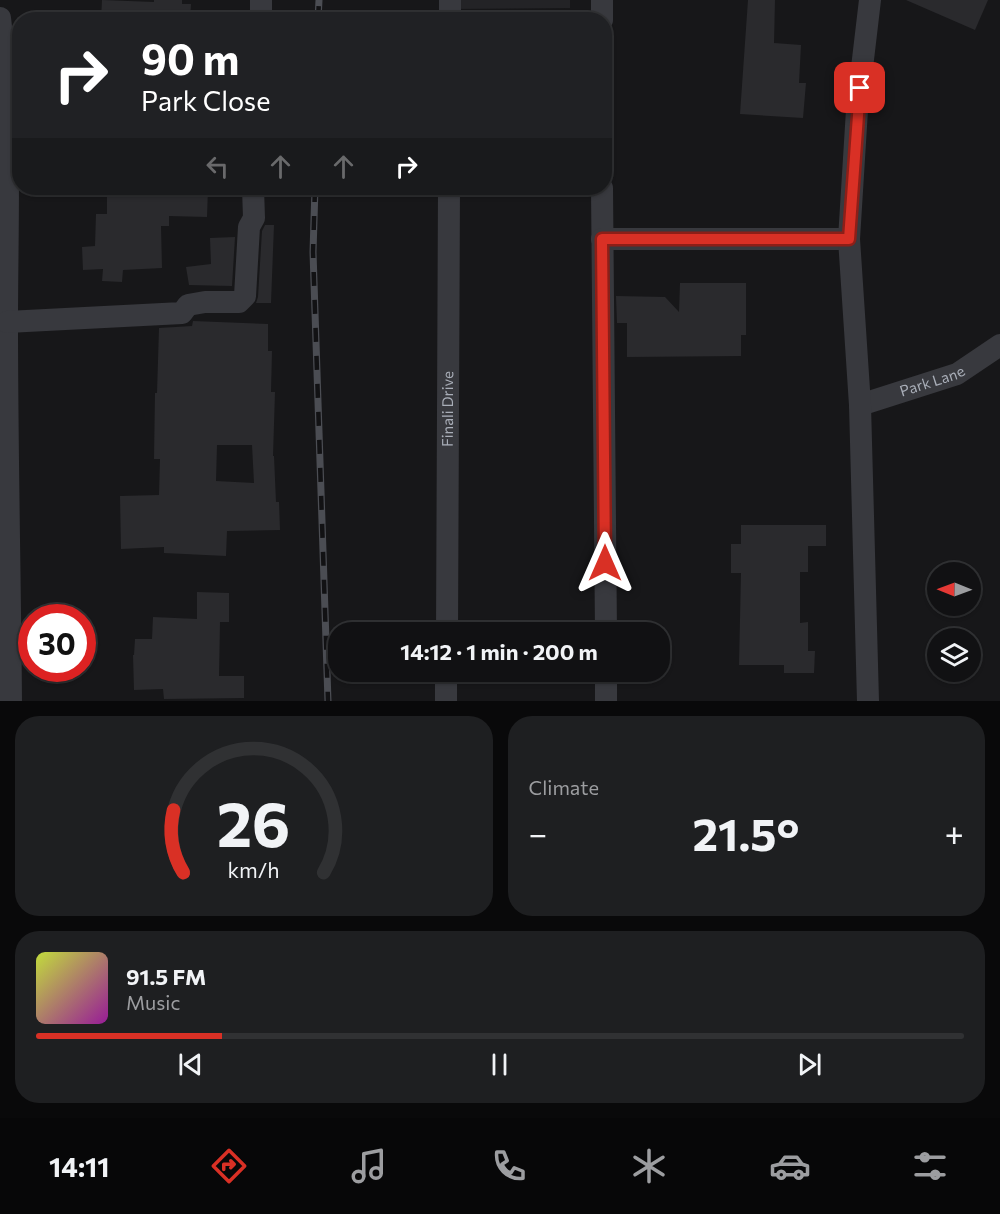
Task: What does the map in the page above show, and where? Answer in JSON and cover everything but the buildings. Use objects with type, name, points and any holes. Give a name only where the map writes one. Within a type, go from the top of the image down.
[{"type":"street","points":[[868,701],[860,405],[849,239],[857,110],[870,0]]},
{"type":"street","points":[[0,18],[7,322],[3,447],[11,701]]},
{"type":"street","points":[[7,322],[182,313],[189,305],[205,302],[239,302],[245,296],[249,227],[254,218],[253,195]]},
{"type":"street","name":"Finali Drive","points":[[447,622],[449,195]]},
{"type":"street","points":[[602,195],[606,622]]},
{"type":"street","points":[[602,239],[849,239]]},
{"type":"street","name":"Park Lane","points":[[860,405],[957,374],[1000,345]]},
{"type":"street","points":[[446,682],[446,701]]},
{"type":"street","points":[[606,682],[606,701]]},
{"type":"shaded area","points":[[454,0],[570,0],[570,8],[454,9]]},
{"type":"railway","points":[[318,12],[319,0]]},
{"type":"railway","points":[[315,195],[313,252],[328,701]]},
{"type":"route","points":[[605,563],[602,239],[849,239],[860,88]]}]
